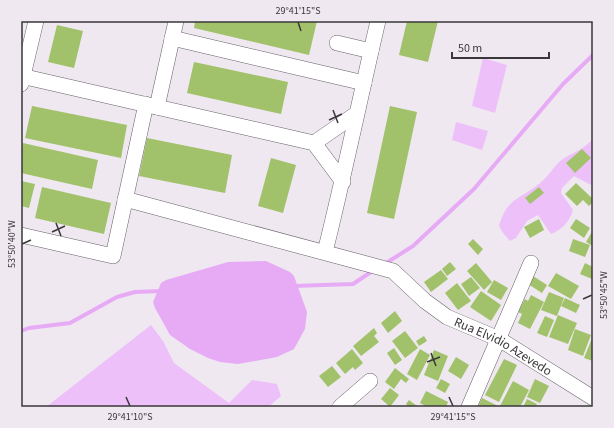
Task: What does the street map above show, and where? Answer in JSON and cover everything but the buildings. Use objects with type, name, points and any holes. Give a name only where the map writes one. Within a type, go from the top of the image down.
[{"type":"street","points":[[36,21],[22,79],[152,106],[314,143],[343,182]]},
{"type":"street","points":[[21,235],[113,256],[125,199],[176,21]]},
{"type":"street","points":[[325,252],[343,182],[356,114],[378,21]]},
{"type":"street","points":[[172,38],[364,83]]},
{"type":"street","points":[[337,43],[371,51]]},
{"type":"street","points":[[314,143],[356,114]]},
{"type":"street","name":"Rua Elvidio Azevedo","points":[[125,199],[393,271],[425,301],[447,317],[498,339],[593,398]]},
{"type":"street","points":[[469,407],[531,263]]},
{"type":"street","points":[[340,407],[370,382]]},
{"type":"shaded area","points":[[483,58],[507,65],[495,113],[472,106]]},
{"type":"shaded area","points":[[456,122],[488,131],[482,150],[452,140]]},
{"type":"shaded area","points":[[593,138],[593,186],[574,176],[562,188],[561,193],[573,210],[568,221],[562,228],[551,234],[538,215],[527,221],[516,238],[510,241],[499,226],[502,216],[510,204],[540,183],[560,161],[584,147]]},
{"type":"shaded area","points":[[266,261],[290,272],[294,276],[307,312],[305,329],[294,349],[277,357],[238,364],[220,362],[190,349],[170,335],[153,302],[161,283],[166,280],[228,262]]},
{"type":"shaded area","points":[[151,325],[163,341],[174,363],[229,403],[252,380],[277,384],[281,396],[268,407],[46,407]]},
{"type":"waterway","points":[[383,265],[413,246],[474,189],[563,84],[593,55]]},
{"type":"waterway","points":[[293,286],[353,284],[374,270]]},
{"type":"waterway","points":[[21,331],[29,328],[70,323],[117,297],[135,292],[162,291]]}]
